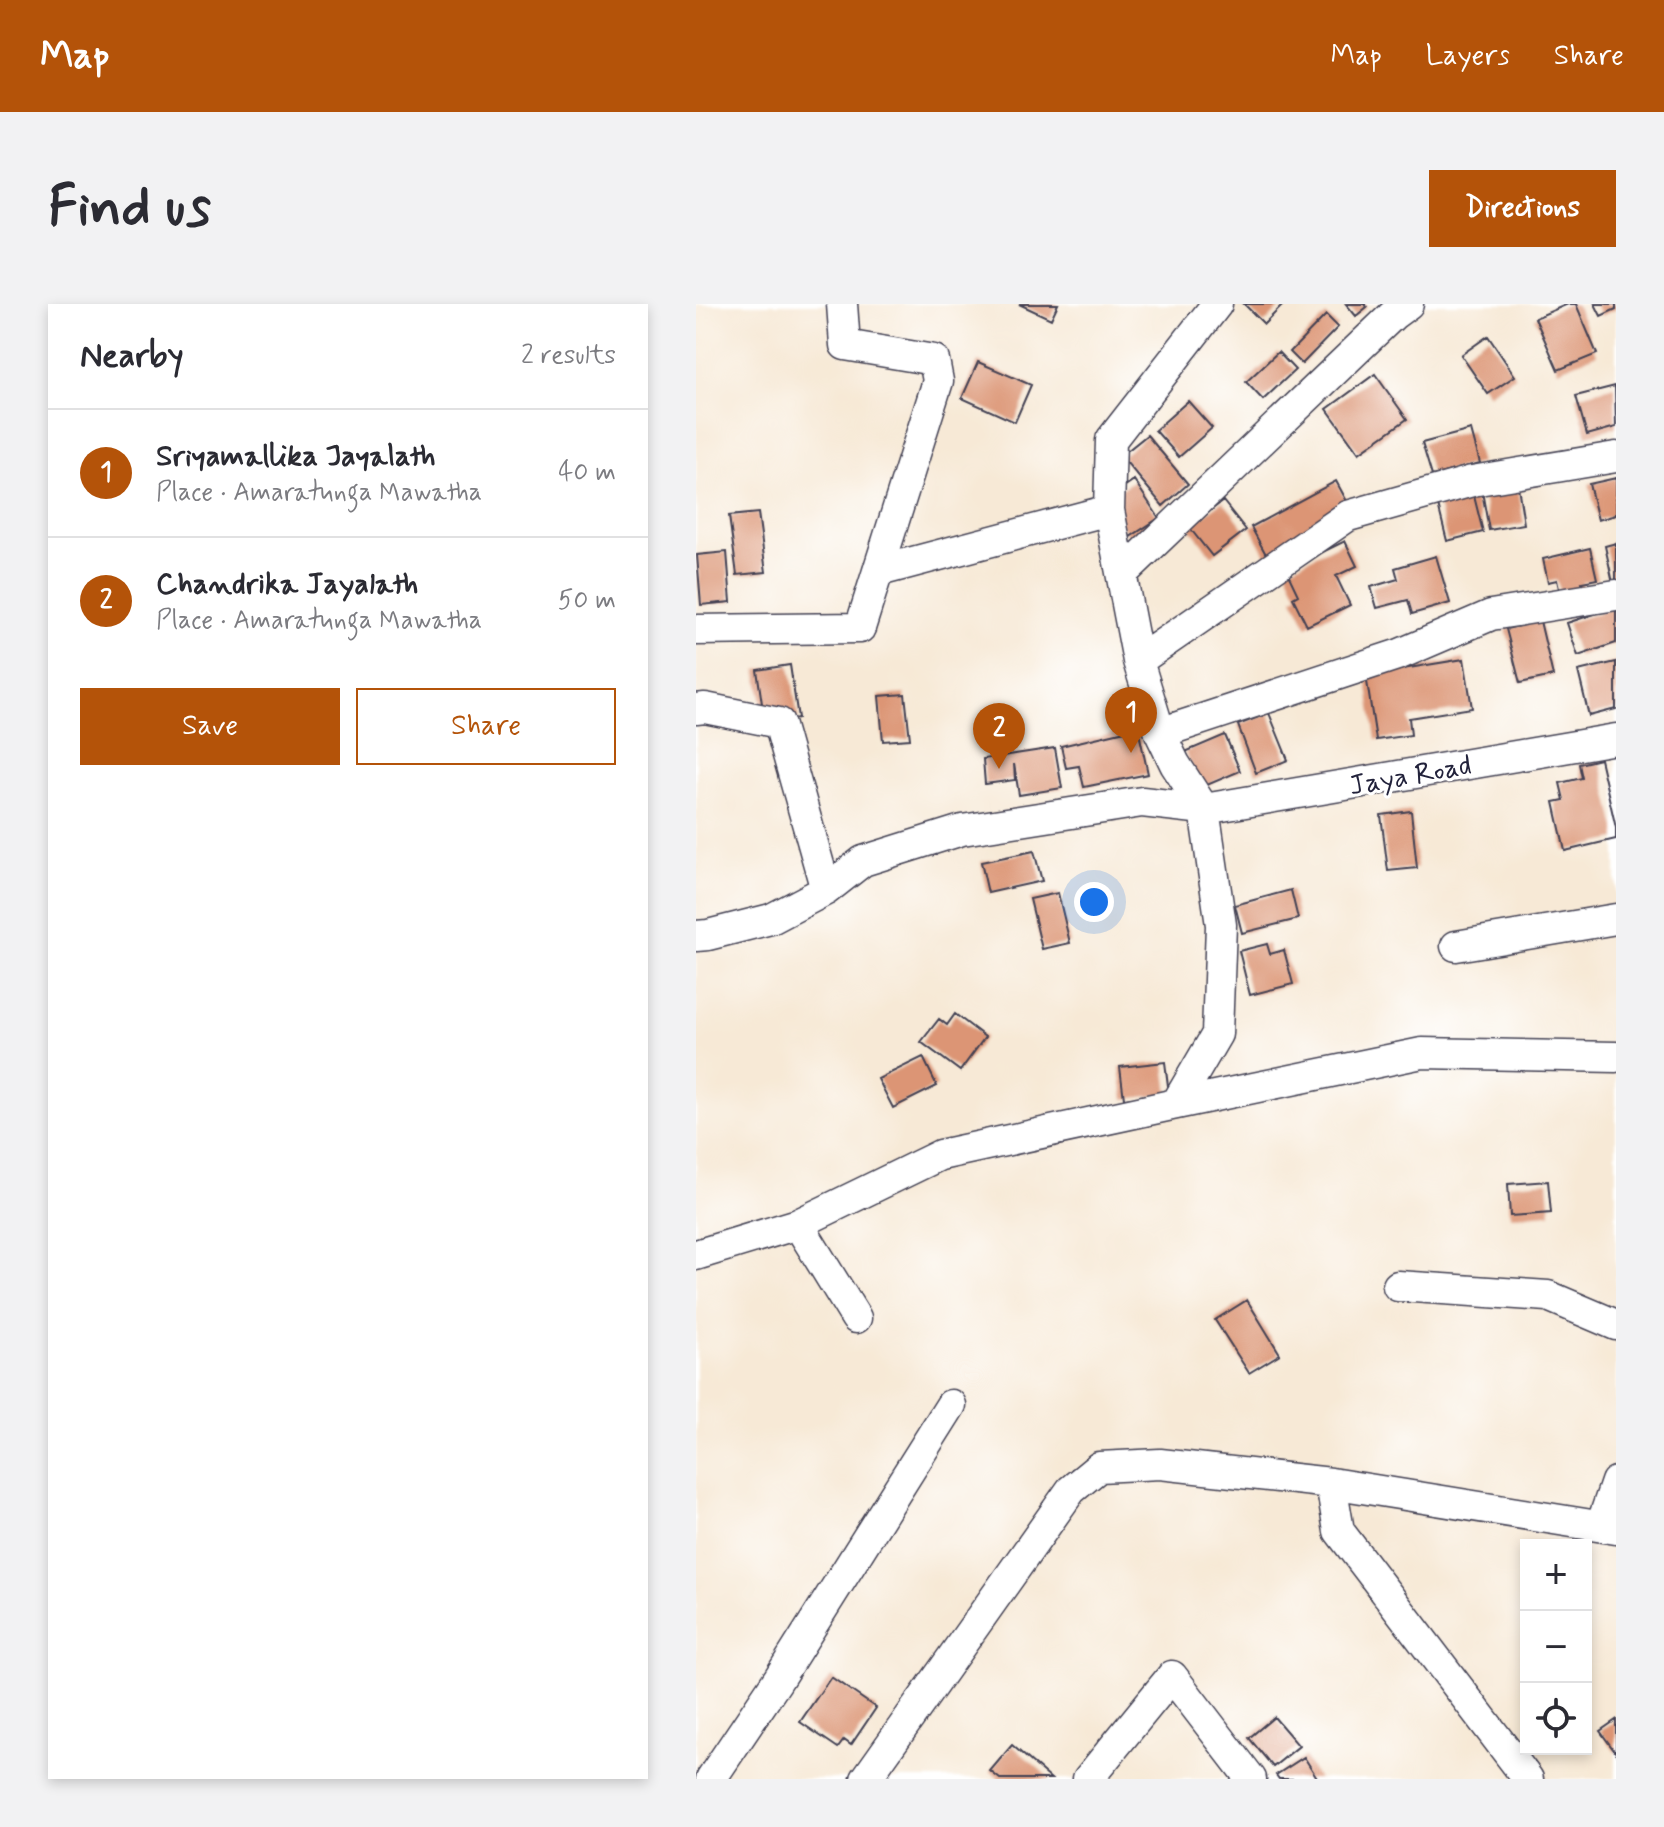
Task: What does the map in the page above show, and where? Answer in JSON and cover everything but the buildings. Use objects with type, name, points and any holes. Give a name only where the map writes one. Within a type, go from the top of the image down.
[{"type":"street","points":[[696,630],[860,628],[938,381],[934,360],[845,345],[842,304]]},
{"type":"street","points":[[1176,1104],[1217,1034],[1221,925],[1204,809],[1175,764],[1160,733],[1138,661],[1109,510],[1111,440],[1217,304]]},
{"type":"street","points":[[1122,574],[1408,304]]},
{"type":"street","points":[[1138,661],[1348,516],[1472,481],[1616,457]]},
{"type":"street","points":[[879,571],[1109,510]]},
{"type":"street","points":[[1160,733],[1400,654],[1491,615],[1616,595]]},
{"type":"street","points":[[696,709],[705,708],[779,723],[826,890]]},
{"type":"street","name":"Jaya Road","points":[[696,936],[771,919],[826,890],[863,861],[962,830],[1142,802],[1204,809],[1616,739]]},
{"type":"street","points":[[1456,946],[1616,919]]},
{"type":"street","points":[[696,1255],[798,1224],[940,1155],[1176,1104],[1422,1053],[1616,1057]]},
{"type":"street","points":[[798,1224],[856,1318]]},
{"type":"street","points":[[1398,1286],[1548,1296],[1616,1325]]},
{"type":"street","points":[[711,1779],[777,1681],[951,1405]]},
{"type":"street","points":[[866,1779],[1071,1490],[1099,1467],[1160,1464],[1331,1483],[1609,1528],[1616,1482]]},
{"type":"street","points":[[1331,1483],[1339,1531],[1528,1779]]},
{"type":"street","points":[[1088,1779],[1172,1676],[1251,1779]]},
{"type":"place","name":"Sriyamallika Jayalath","points":[[1131,753]]},
{"type":"place","name":"Chandrika Jayalath","points":[[999,769]]}]
